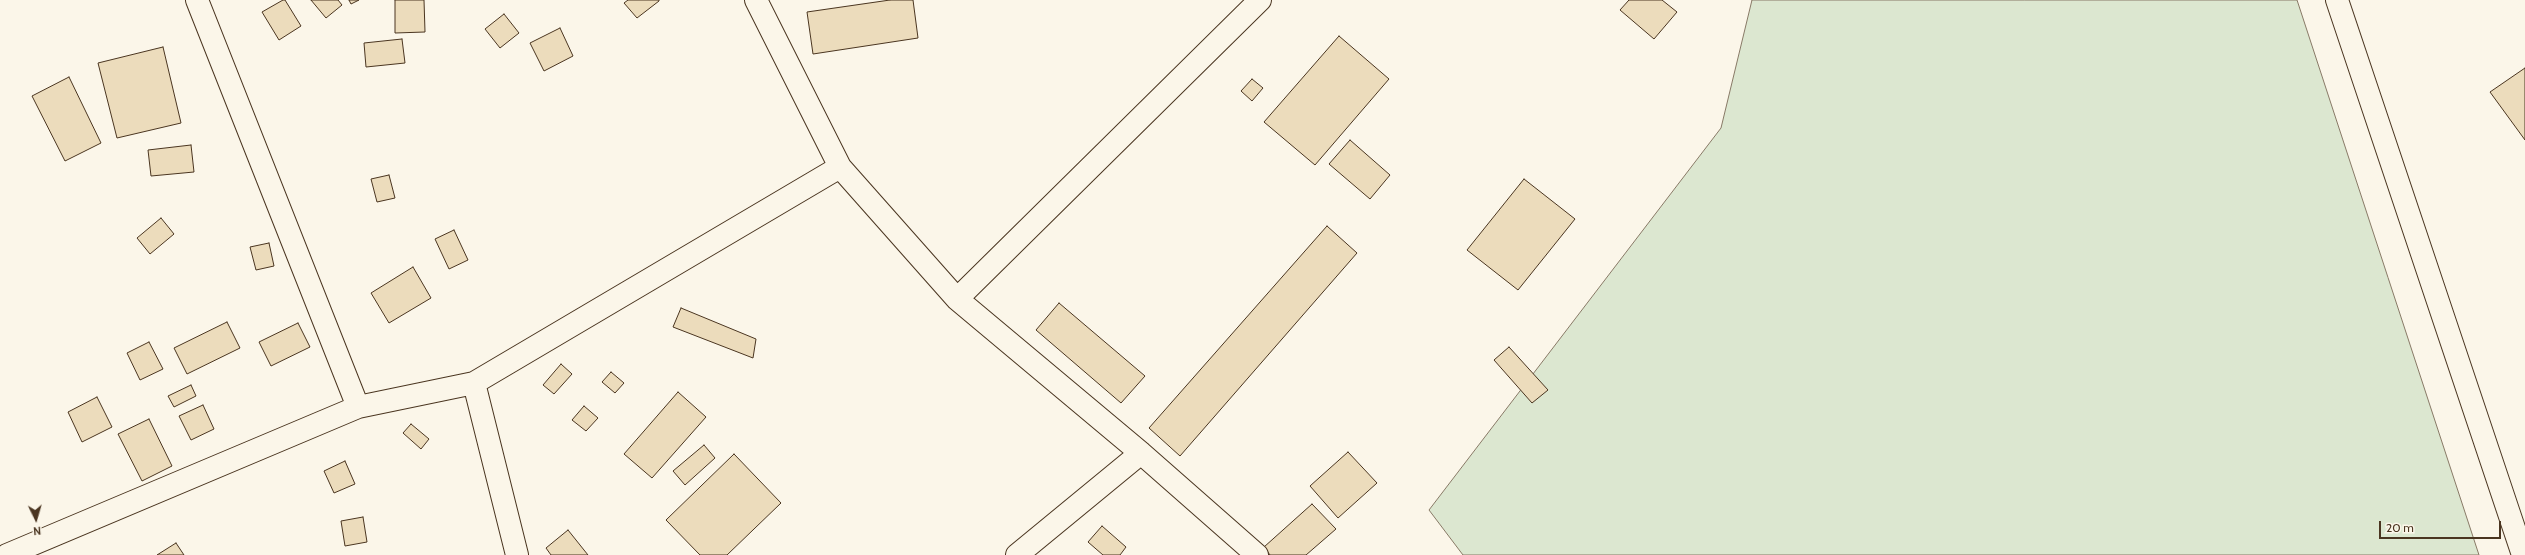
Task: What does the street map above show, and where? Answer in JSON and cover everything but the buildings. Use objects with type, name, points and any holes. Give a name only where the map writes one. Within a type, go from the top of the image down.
[{"type":"street","points":[[197,0],[358,407]]},
{"type":"street","points":[[756,0],[840,168],[957,298],[1141,454],[1257,555]]},
{"type":"street","points":[[957,298],[1260,0]]},
{"type":"street","points":[[2338,0],[2523,555]]},
{"type":"street","points":[[7,555],[41,548],[358,407],[474,384],[840,168]]},
{"type":"street","points":[[474,384],[517,555]]},
{"type":"street","points":[[1018,555],[1141,454]]},
{"type":"green space","points":[[1752,0],[2297,0],[2479,555],[1463,555],[1429,510],[1721,128]]}]
